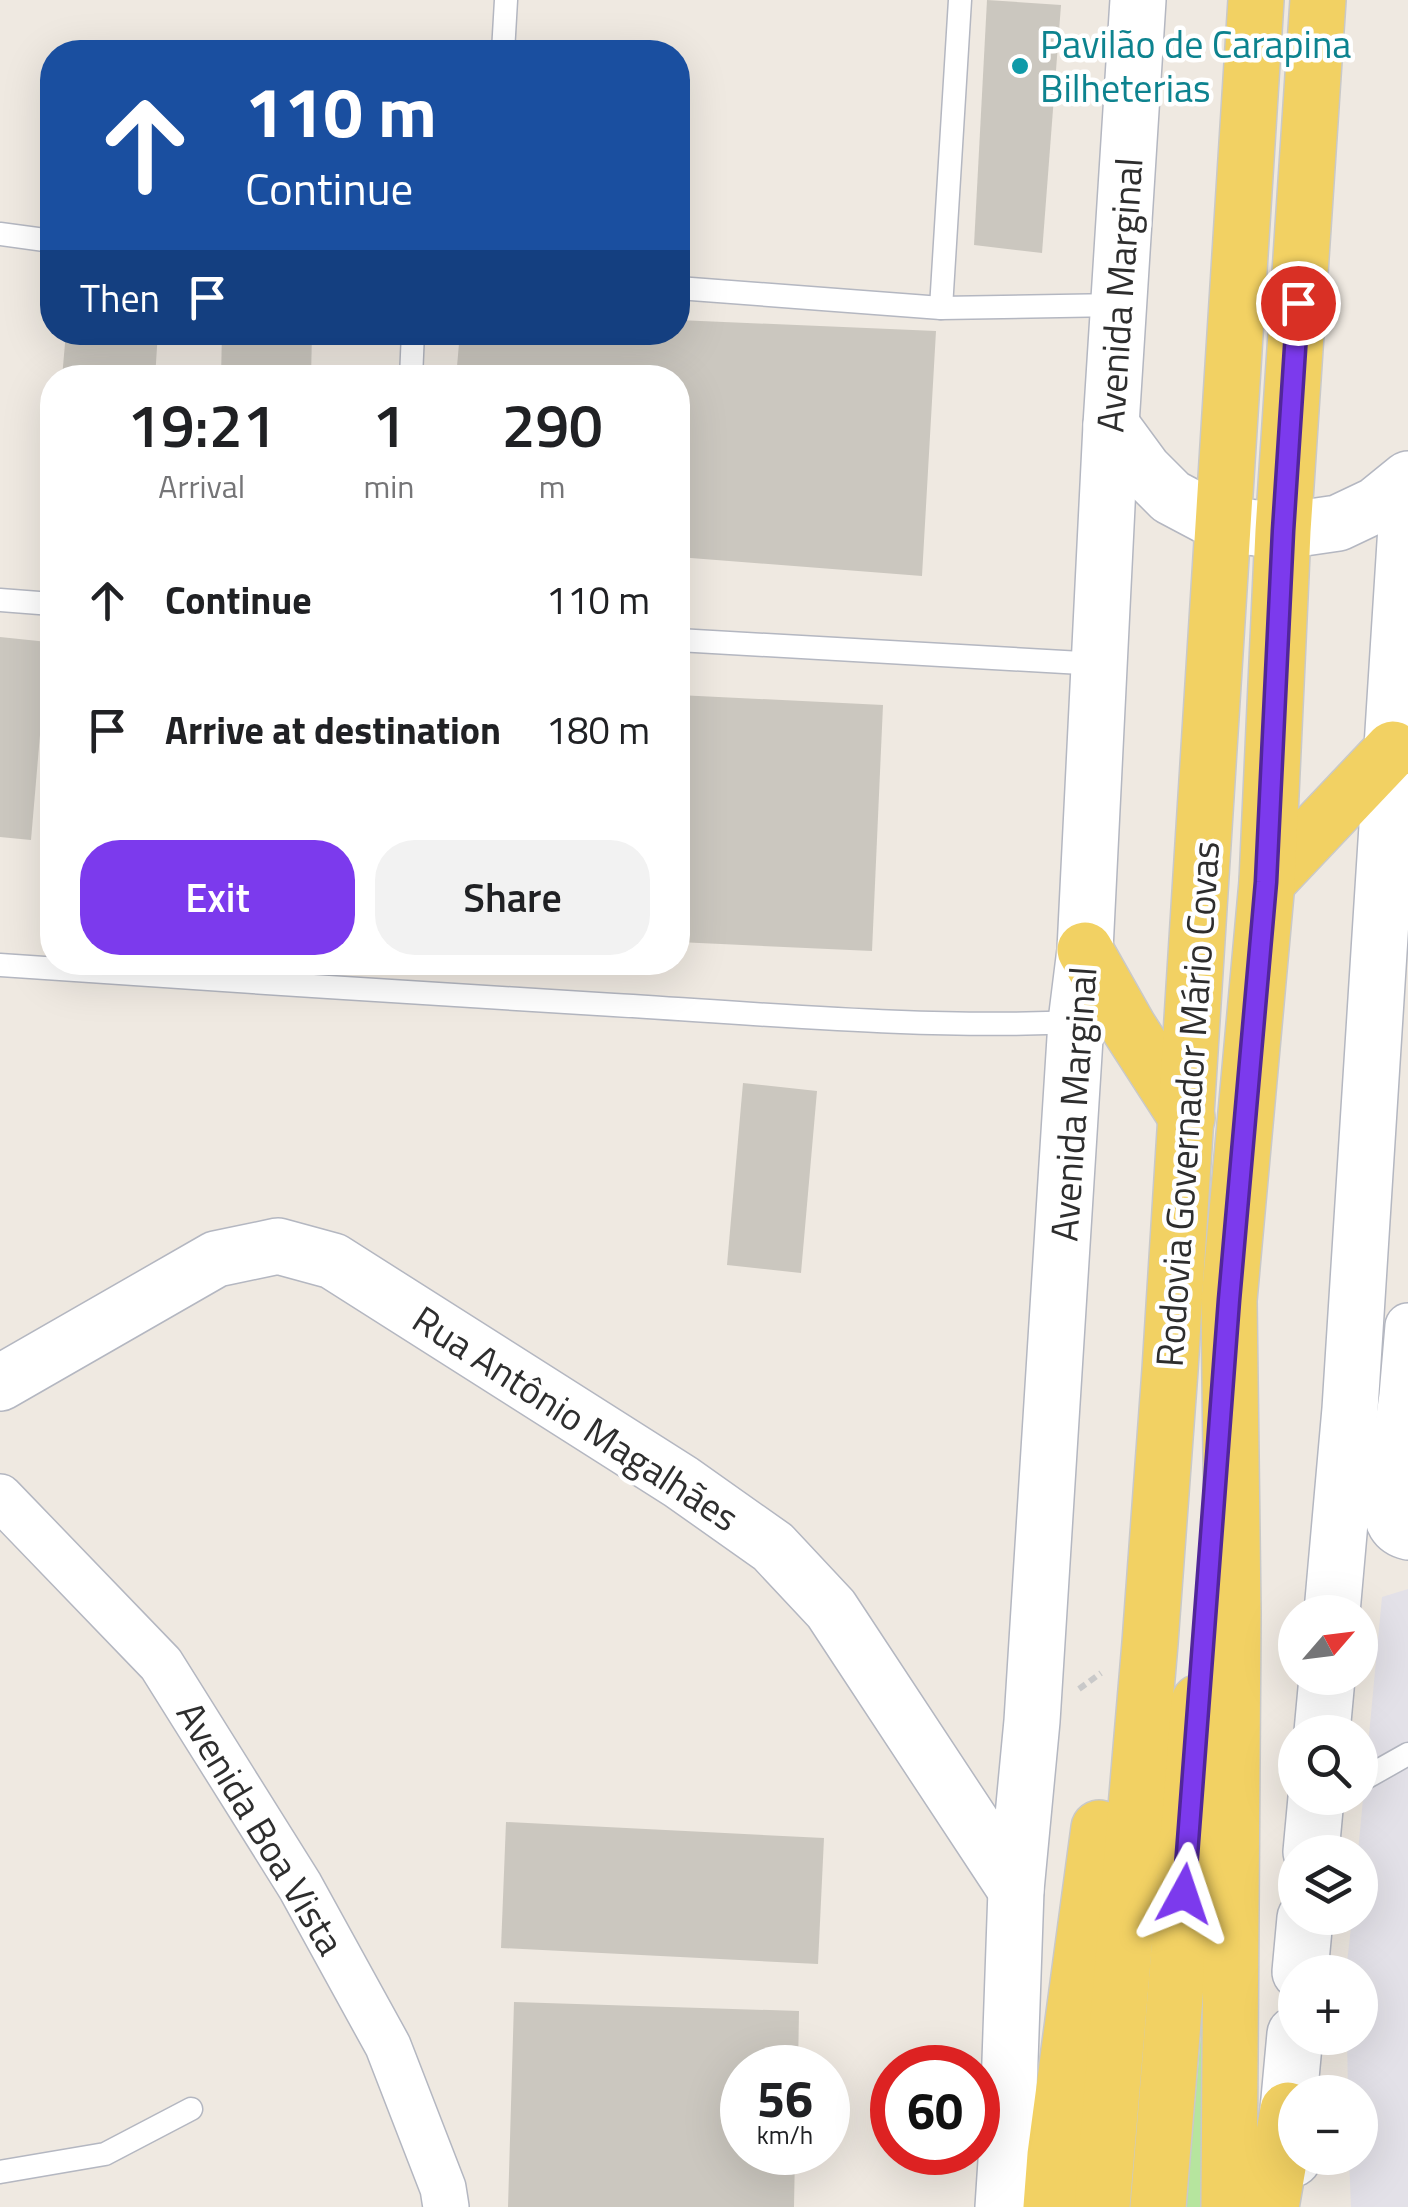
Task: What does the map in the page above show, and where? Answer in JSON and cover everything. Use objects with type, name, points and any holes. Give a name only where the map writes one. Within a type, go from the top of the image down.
[{"type":"main road","name":"Rodovia Governador Mário Covas","points":[[1102,2207],[1170,1370],[1256,0]]},
{"type":"main road","name":"Rodovia Governador Mário Covas","points":[[1229,2207],[1233,1612],[1229,1300],[1266,882],[1283,531],[1318,0]]},
{"type":"main road","points":[[1266,882],[1393,749]]},
{"type":"main road","points":[[1085,950],[1187,1118]]},
{"type":"main road","points":[[1158,2207],[1229,1300]]},
{"type":"main road","points":[[1051,2207],[1118,1678],[1170,1370]]},
{"type":"main road","points":[[1271,2207],[1278,2167]]},
{"type":"street","name":"Avenida Marginal","points":[[1003,2207],[1016,1890],[1032,1721],[1076,1022],[1085,950],[1111,425],[1138,0]]},
{"type":"street","points":[[1111,425],[1144,470],[1171,497],[1222,524],[1283,531],[1338,522],[1376,505],[1408,479]]},
{"type":"street","points":[[1334,1595],[1350,1409],[1408,495]]},
{"type":"street","name":"Rua Antônio Magalhães","points":[[0,1382],[216,1260],[278,1246],[333,1261],[681,1482],[773,1547],[831,1609],[1016,1890]]},
{"type":"street","points":[[1408,1326],[1405,1395],[1386,1518],[1392,1528],[1408,1538]]},
{"type":"street","points":[[1350,1409],[1405,1395]]},
{"type":"street","name":"Avenida Boa Vista","points":[[0,1497],[161,1664],[300,1886],[388,2046],[443,2188],[446,2207]]},
{"type":"street","points":[[1294,2175],[1297,2207]]},
{"type":"lane","points":[[504,40],[506,0]]},
{"type":"lane","points":[[941,308],[960,0]]},
{"type":"lane","points":[[0,234],[40,239]]},
{"type":"lane","points":[[690,289],[941,308],[1118,306]]},
{"type":"lane","points":[[0,600],[40,603]]},
{"type":"lane","points":[[690,641],[1099,664]]},
{"type":"lane","points":[[0,965],[40,968]]},
{"type":"lane","points":[[139,975],[844,1019],[1010,1025],[1076,1022]]},
{"type":"lane","points":[[1378,1771],[1408,1754]]},
{"type":"lane","points":[[0,2172],[105,2154],[190,2109]]},
{"type":"shaded area","points":[[1408,1589],[1408,2207],[1351,2207],[1350,2175],[1378,2175],[1378,2075],[1348,2075],[1347,2055],[1378,2055],[1378,1955],[1348,1955],[1350,1935],[1378,1935],[1378,1835],[1360,1835],[1361,1815],[1378,1815],[1378,1715],[1371,1715],[1373,1695],[1378,1695],[1382,1597]]},
{"type":"green space","points":[[1204,1998],[1203,2207],[1186,2207]]},
{"type":"building","name":"Pavilão de Carapina Bilheterias","points":[[987,0],[1061,5],[1042,253],[974,245]]},
{"type":"building","points":[[690,321],[936,331],[922,576],[690,558],[690,365],[457,365],[459,345],[690,345]]},
{"type":"building","points":[[65,345],[157,345],[156,365],[63,365]]},
{"type":"building","points":[[222,345],[312,345],[311,365],[221,365]]},
{"type":"building","points":[[0,637],[40,641],[40,735],[31,840],[0,837]]},
{"type":"building","points":[[690,696],[883,705],[872,951],[690,943]]},
{"type":"building","points":[[743,1083],[817,1091],[801,1273],[727,1265]]},
{"type":"building","points":[[506,1822],[824,1838],[818,1964],[501,1948]]},
{"type":"building","points":[[514,2002],[799,2011],[798,2045],[720,2045],[720,2175],[795,2175],[794,2207],[508,2207]]},
{"type":"place","name":"Pavilão de Carapina Bilheterias","points":[[1020,66]]},
{"type":"route","points":[[1184,1894],[1229,1300],[1266,882],[1298,303]]}]
